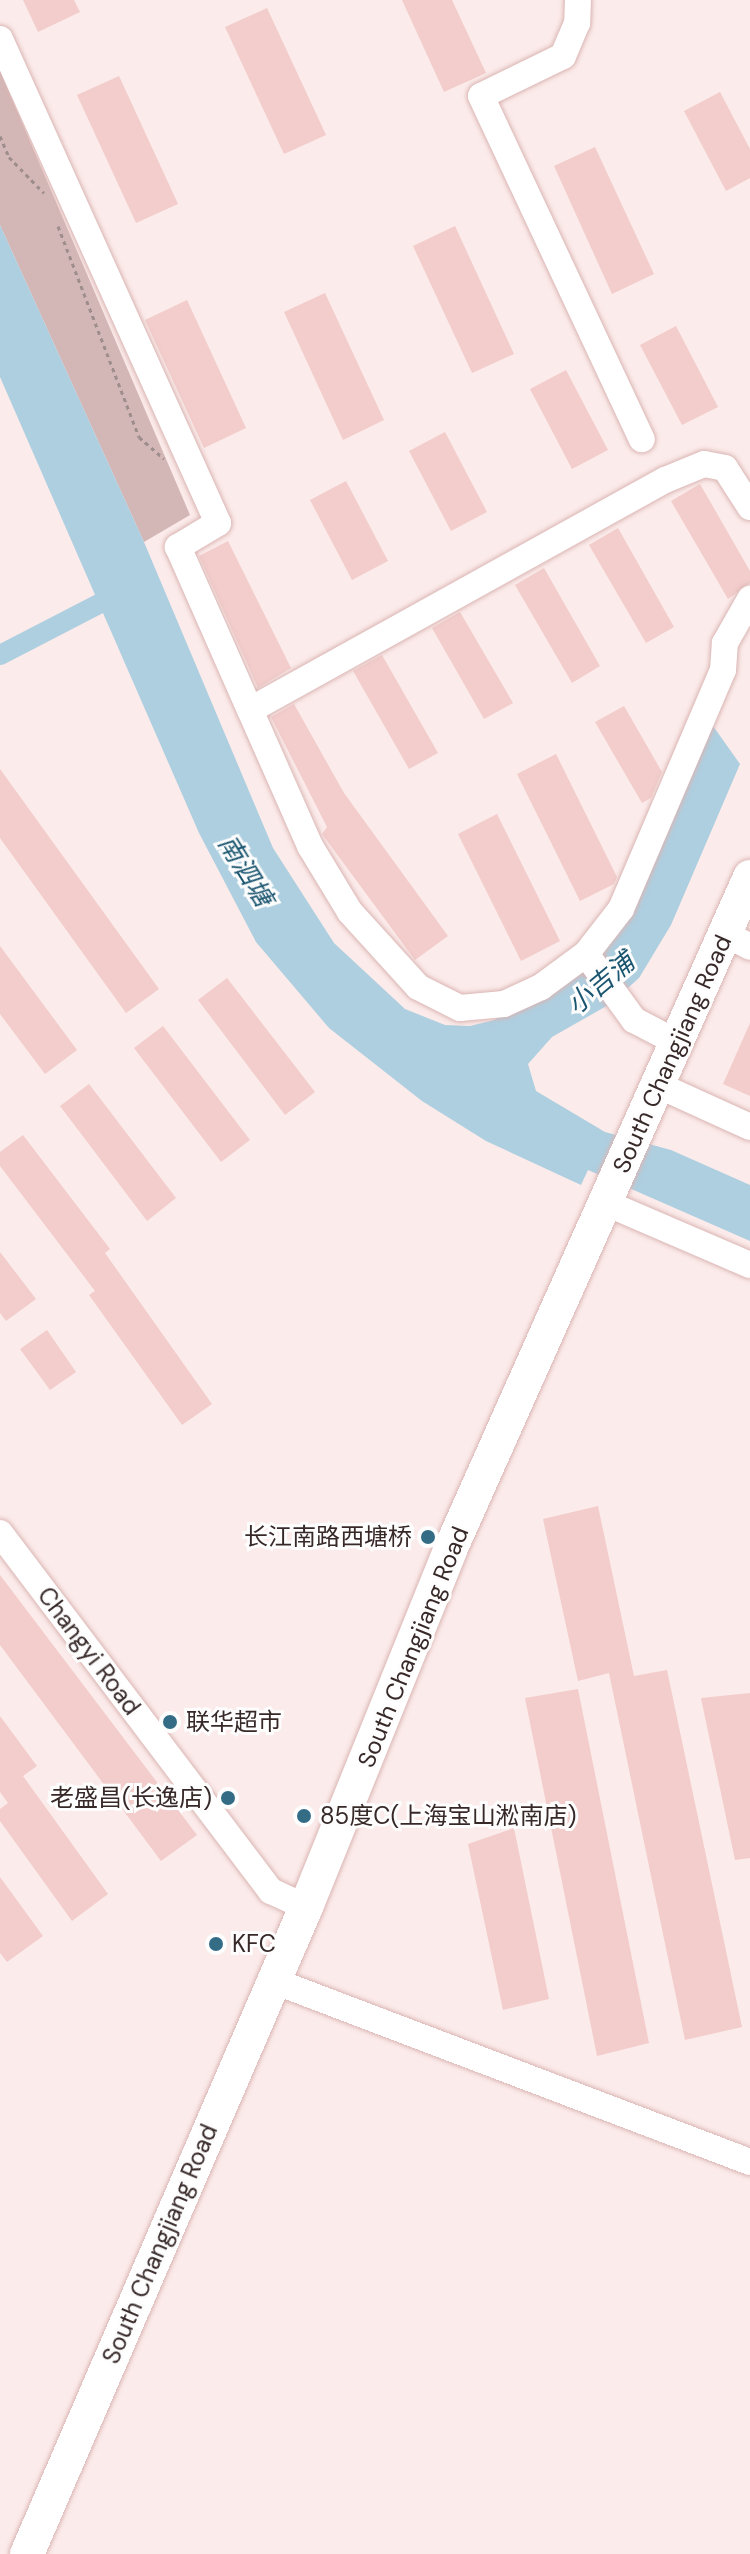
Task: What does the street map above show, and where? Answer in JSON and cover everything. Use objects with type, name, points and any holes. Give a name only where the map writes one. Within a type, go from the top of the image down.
[{"type":"main road","name":"South Changjiang Road","points":[[27,2554],[306,1907],[450,1550],[681,1036],[738,941],[748,884]]},
{"type":"street","points":[[578,0],[577,23],[563,56],[481,96],[642,439]]},
{"type":"street","points":[[0,39],[218,523],[178,547],[310,846],[350,912],[418,987],[460,1008],[504,1004],[596,956],[621,909],[723,670],[725,643],[749,601]]},
{"type":"street","points":[[250,710],[665,480],[704,464],[725,468],[750,507]]},
{"type":"street","points":[[596,956],[634,1009],[681,1036]]},
{"type":"street","points":[[657,1092],[750,1127]]},
{"type":"street","points":[[611,1192],[750,1265]]},
{"type":"street","name":"Changyi Road","points":[[0,1533],[271,1891],[306,1907]]},
{"type":"street","points":[[274,1981],[750,2162]]},
{"type":"path","points":[[0,136],[9,157],[47,197]]},
{"type":"path","points":[[56,219],[139,437],[156,455],[196,475]]},
{"type":"shaded area","points":[[0,71],[190,515],[144,542],[0,225]]},
{"type":"water","points":[[0,225],[144,542],[273,848],[334,943],[405,1009],[445,1025],[470,1026],[494,1020],[578,974],[617,936],[713,726],[740,764],[671,925],[639,978],[610,1004],[552,1037],[528,1064],[536,1091],[605,1132],[671,1150],[750,1185],[750,1241],[588,1170],[581,1185],[486,1141],[422,1101],[329,1028],[256,942],[199,833],[0,377]]},
{"type":"building","points":[[23,0],[74,0],[80,12],[38,32]]},
{"type":"building","points":[[402,0],[452,0],[486,73],[444,92]]},
{"type":"building","points":[[267,8],[326,135],[284,154],[225,27]]},
{"type":"building","points":[[119,76],[178,204],[136,223],[77,95]]},
{"type":"building","points":[[720,92],[750,149],[750,178],[726,191],[684,111]]},
{"type":"building","points":[[595,147],[654,274],[612,294],[554,166]]},
{"type":"building","points":[[455,226],[514,354],[472,373],[413,246]]},
{"type":"building","points":[[325,293],[384,420],[343,440],[284,312]]},
{"type":"building","points":[[187,300],[246,428],[204,448],[145,320]]},
{"type":"building","points":[[676,326],[718,407],[682,425],[640,345]]},
{"type":"building","points":[[566,370],[608,450],[572,469],[530,389]]},
{"type":"building","points":[[445,432],[487,512],[451,531],[409,451]]},
{"type":"building","points":[[346,481],[388,561],[352,580],[310,500]]},
{"type":"building","points":[[700,484],[750,571],[750,583],[728,599],[671,501]]},
{"type":"building","points":[[618,528],[674,627],[646,643],[589,545]]},
{"type":"building","points":[[228,541],[291,668],[258,688],[199,556]]},
{"type":"building","points":[[544,568],[600,666],[572,683],[515,585]]},
{"type":"building","points":[[460,612],[513,703],[484,719],[432,628]]},
{"type":"building","points":[[382,655],[438,753],[409,769],[353,671]]},
{"type":"building","points":[[294,704],[344,793],[448,936],[415,960],[322,834],[327,827],[271,717]]},
{"type":"building","points":[[624,706],[662,772],[651,798],[642,803],[595,722]]},
{"type":"building","points":[[556,754],[617,877],[614,884],[580,901],[517,774]]},
{"type":"building","points":[[0,769],[159,989],[126,1013],[0,838]]},
{"type":"building","points":[[497,814],[560,941],[521,961],[458,834]]},
{"type":"building","points":[[0,946],[77,1050],[45,1074],[0,1014]]},
{"type":"building","points":[[227,978],[315,1092],[285,1115],[198,1000]]},
{"type":"building","points":[[750,1023],[750,1096],[723,1084]]},
{"type":"building","points":[[163,1026],[250,1140],[221,1162],[134,1048]]},
{"type":"building","points":[[89,1084],[176,1198],[147,1221],[60,1106]]},
{"type":"building","points":[[23,1135],[110,1249],[105,1253],[212,1404],[182,1425],[89,1295],[95,1291],[0,1166],[0,1152]]},
{"type":"building","points":[[0,1252],[36,1299],[6,1321],[0,1313]]},
{"type":"building","points":[[47,1330],[76,1372],[50,1390],[20,1349]]},
{"type":"building","points":[[598,1506],[634,1676],[667,1670],[742,2027],[685,2040],[609,1673],[578,1681],[543,1519]]},
{"type":"building","points":[[0,1575],[197,1835],[161,1861],[0,1645]]},
{"type":"building","points":[[578,1689],[649,2043],[597,2056],[525,1698]]},
{"type":"building","points":[[750,1693],[750,1858],[735,1860],[701,1698]]},
{"type":"building","points":[[0,1716],[37,1766],[23,1776],[108,1894],[72,1921],[0,1821],[0,1809],[8,1803],[0,1792]]},
{"type":"building","points":[[514,1828],[549,1999],[503,2010],[468,1844]]},
{"type":"building","points":[[0,1877],[43,1936],[7,1962],[0,1953]]},
{"type":"waterway","points":[[0,655],[122,592]]},
{"type":"place","name":"长江南路西塘桥","points":[[428,1537]]},
{"type":"place","name":"联华超市","points":[[170,1722]]},
{"type":"place","name":"老盛昌(长逸店)","points":[[228,1798]]},
{"type":"place","name":"85度C(上海宝山淞南店)","points":[[304,1816]]},
{"type":"place","name":"KFC","points":[[216,1944]]},
{"type":"water label","name":"南泗塘","points":[[245,871]]},
{"type":"water label","name":"小吉浦","points":[[601,984]]}]
